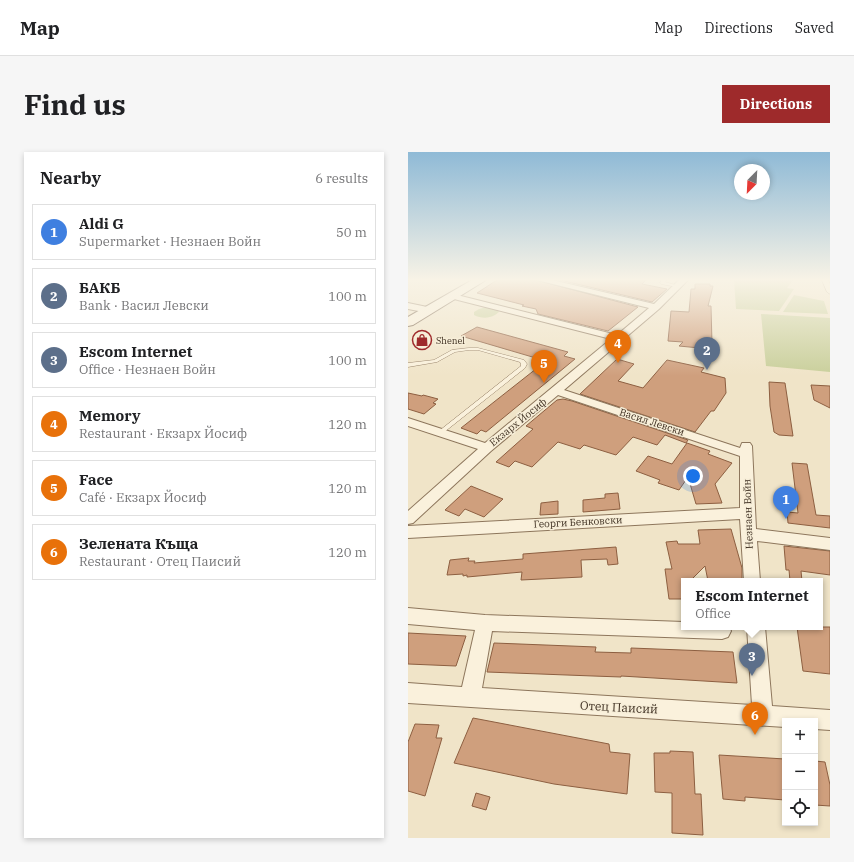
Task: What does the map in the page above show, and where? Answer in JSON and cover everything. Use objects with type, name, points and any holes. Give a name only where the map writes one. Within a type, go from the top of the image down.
[{"type":"main road","points":[[408,322],[413,312]]},
{"type":"street","points":[[516,312],[617,338]]},
{"type":"street","name":"Екзарх Йосиф","points":[[408,519],[487,448],[650,312]]},
{"type":"street","name":"Васил Левски","points":[[557,391],[746,450]]},
{"type":"street","points":[[408,422],[487,448]]},
{"type":"street","name":"Незнаен Войн","points":[[746,450],[747,513],[752,578]]},
{"type":"street","name":"Георги Бенковски","points":[[408,532],[747,513]]},
{"type":"street","points":[[748,534],[830,544]]},
{"type":"street","points":[[408,616],[485,623],[681,630]]},
{"type":"street","points":[[470,698],[485,623]]},
{"type":"street","points":[[692,630],[722,631]]},
{"type":"street","points":[[756,630],[763,715]]},
{"type":"street","name":"Отец Паисий","points":[[408,693],[830,720]]},
{"type":"lane","points":[[408,365],[435,361],[454,352],[469,349],[478,349],[522,361],[524,364],[523,367],[441,432]]},
{"type":"green space","points":[[474,312],[499,312],[487,318],[474,315]]},
{"type":"green space","points":[[783,312],[827,312],[828,314]]},
{"type":"green space","points":[[761,314],[830,318],[830,372],[766,366]]},
{"type":"building","points":[[537,312],[632,312],[608,331],[538,314]]},
{"type":"building","points":[[671,312],[711,312],[712,344],[710,344],[710,349],[679,346],[683,342],[668,341]]},
{"type":"building","points":[[477,327],[568,352],[564,356],[575,359],[486,432],[481,430],[477,434],[461,428],[546,361],[461,336]]},
{"type":"building","points":[[617,359],[634,364],[618,381],[643,388],[667,360],[704,368],[701,372],[725,378],[726,393],[714,411],[711,411],[695,432],[580,394]]},
{"type":"building","points":[[769,382],[785,383],[793,436],[779,435],[774,432],[770,406]]},
{"type":"building","points":[[811,385],[830,386],[830,408],[814,400]]},
{"type":"building","points":[[408,393],[438,399],[433,403],[436,404],[424,414],[408,409]]},
{"type":"building","points":[[563,399],[688,440],[686,443],[665,435],[657,445],[633,437],[616,455],[584,445],[580,449],[558,442],[532,467],[515,461],[509,467],[496,462],[533,429],[526,426],[557,400]]},
{"type":"building","points":[[687,443],[710,451],[708,454],[732,463],[715,484],[722,503],[696,504],[688,477],[679,490],[658,483],[660,480],[636,471],[648,456],[672,464]]},
{"type":"building","points":[[792,463],[807,464],[816,515],[830,516],[830,528],[788,523],[787,512],[798,513]]},
{"type":"building","points":[[471,486],[503,499],[484,517],[465,509],[459,516],[445,510]]},
{"type":"building","points":[[618,493],[620,509],[583,512],[583,500],[605,498],[605,494]]},
{"type":"building","points":[[558,501],[558,514],[540,515],[541,503]]},
{"type":"building","points":[[731,529],[742,568],[742,578],[707,578],[705,566],[693,578],[681,578],[681,599],[669,599],[665,569],[672,569],[666,542],[677,541],[678,544],[700,544],[698,530]]},
{"type":"building","points":[[784,546],[830,551],[830,575],[801,571],[802,578],[790,578],[789,570],[786,570]]},
{"type":"building","points":[[616,547],[618,564],[608,565],[607,559],[581,560],[582,577],[521,580],[522,572],[467,577],[467,575],[463,576],[463,574],[447,575],[450,560],[469,558],[468,561],[475,561],[474,563],[523,559],[523,554]]},
{"type":"building","points":[[823,627],[830,627],[830,674],[803,671],[797,630],[823,630]]},
{"type":"building","points":[[408,633],[466,636],[456,666],[408,664]]},
{"type":"building","points":[[494,643],[596,647],[595,652],[631,653],[631,648],[733,652],[737,683],[621,676],[487,672]]},
{"type":"building","points":[[473,718],[609,744],[610,752],[630,754],[627,794],[554,784],[454,763]]},
{"type":"building","points":[[415,724],[439,725],[436,738],[442,738],[425,796],[408,791],[408,742]]},
{"type":"building","points":[[670,751],[693,752],[695,794],[701,794],[703,835],[672,833],[672,793],[655,792],[654,753],[670,753]]},
{"type":"building","points":[[719,755],[782,759],[782,800],[745,797],[745,801],[723,799]]},
{"type":"building","points":[[818,761],[825,762],[830,785],[830,806],[818,805]]},
{"type":"building","points":[[476,793],[490,797],[486,810],[472,806]]},
{"type":"place","name":"Shenel","points":[[422,340]]},
{"type":"place","name":"Memory","points":[[618,363]]},
{"type":"place","name":"БАКБ","points":[[707,370]]},
{"type":"place","name":"Face","points":[[544,383]]},
{"type":"place","name":"Aldi G","points":[[786,519]]},
{"type":"place","name":"Escom Internet","points":[[752,676]]},
{"type":"place","name":"Зелената Къща","points":[[755,735]]}]
